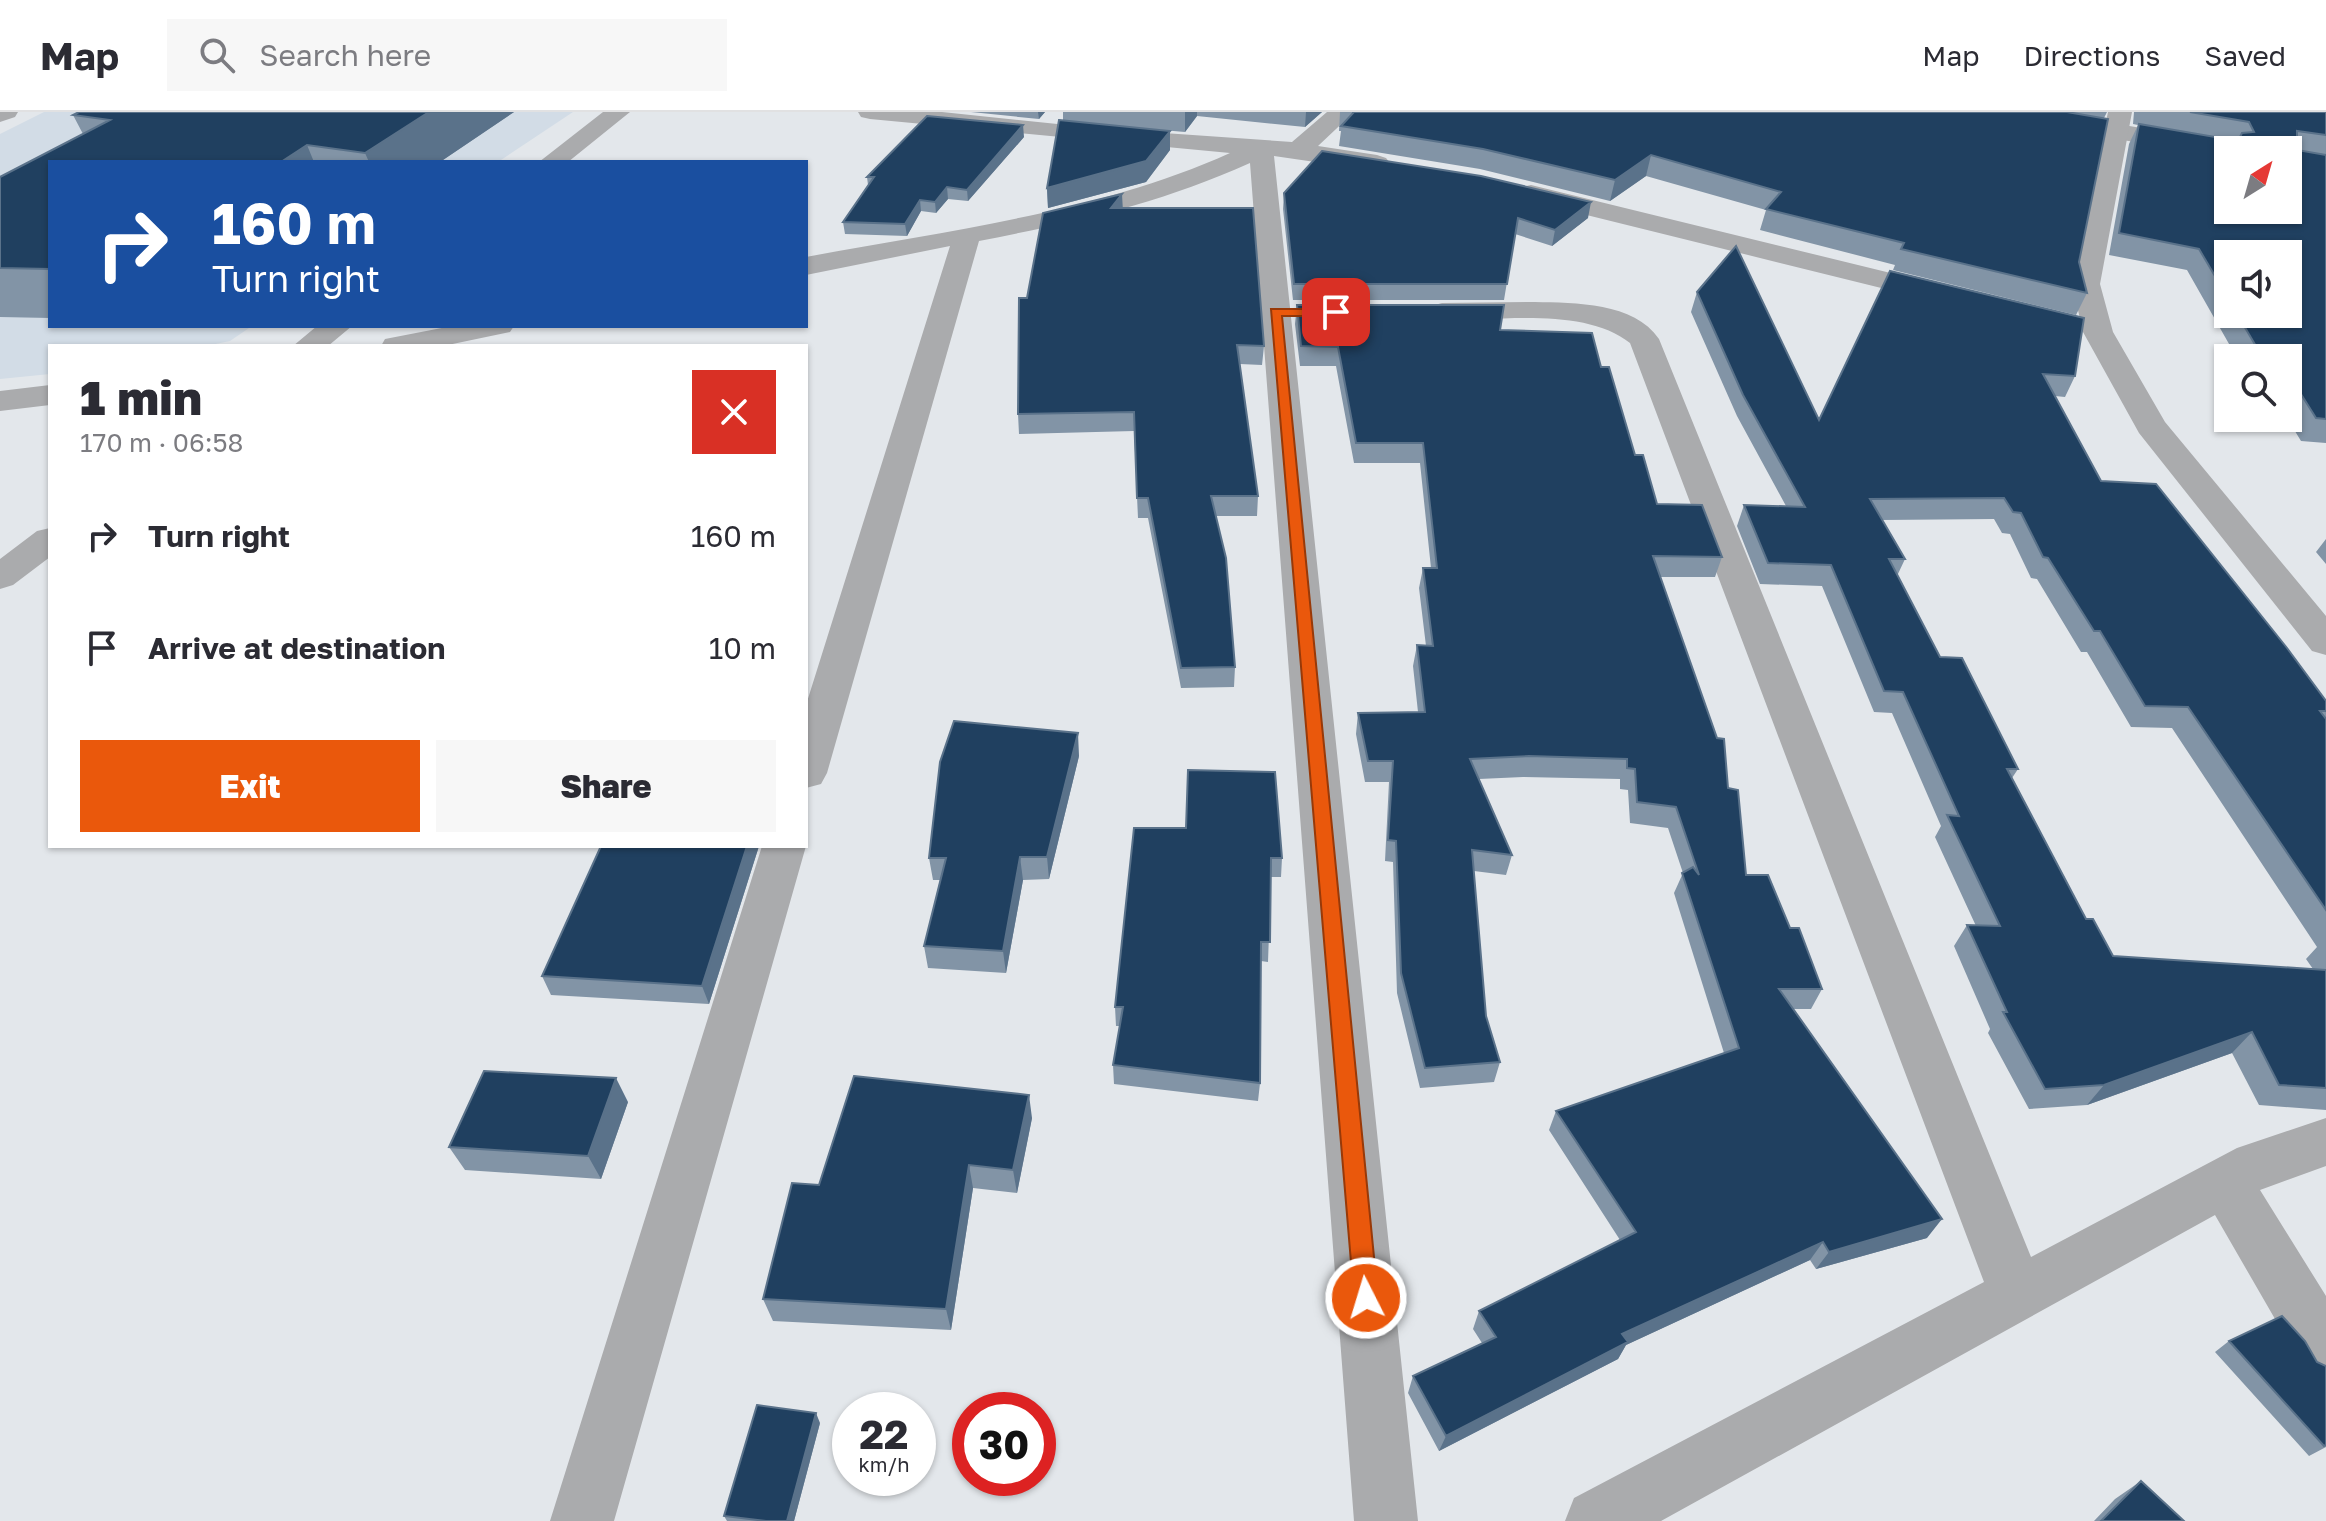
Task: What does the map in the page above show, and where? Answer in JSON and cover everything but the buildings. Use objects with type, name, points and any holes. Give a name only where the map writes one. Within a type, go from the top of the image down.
[{"type":"street","points":[[0,115],[6,112]]},
{"type":"street","points":[[555,160],[618,112]]},
{"type":"street","points":[[870,112],[925,114],[1280,149],[1404,167]]},
{"type":"street","points":[[808,266],[1100,209],[1280,149],[1342,112]]},
{"type":"street","points":[[1999,112],[2118,121],[2214,146]]},
{"type":"street","points":[[2118,121],[2086,284],[2098,332],[2151,426],[2326,642]]},
{"type":"street","points":[[1280,149],[1386,1521]]},
{"type":"street","points":[[1510,187],[1974,302]]},
{"type":"street","points":[[808,766],[967,235]]},
{"type":"street","points":[[1404,312],[1548,312],[1596,316],[1626,325],[1644,339],[2017,1294]]},
{"type":"street","points":[[2067,325],[2098,332]]},
{"type":"street","points":[[311,344],[334,328]]},
{"type":"street","points":[[406,344],[489,328]]},
{"type":"street","points":[[0,401],[48,395]]},
{"type":"street","points":[[0,577],[48,541]]},
{"type":"street","points":[[582,1521],[783,848]]},
{"type":"street","points":[[1597,1521],[2256,1165],[2326,1142]]},
{"type":"street","points":[[2225,1182],[2326,1350]]},
{"type":"shaded area","points":[[44,112],[573,112],[501,160],[48,160],[48,328],[249,328],[230,341],[216,344],[48,344],[48,374],[0,379],[0,134]]},
{"type":"route","points":[[1336,312],[1276,312],[1366,1298]]}]
